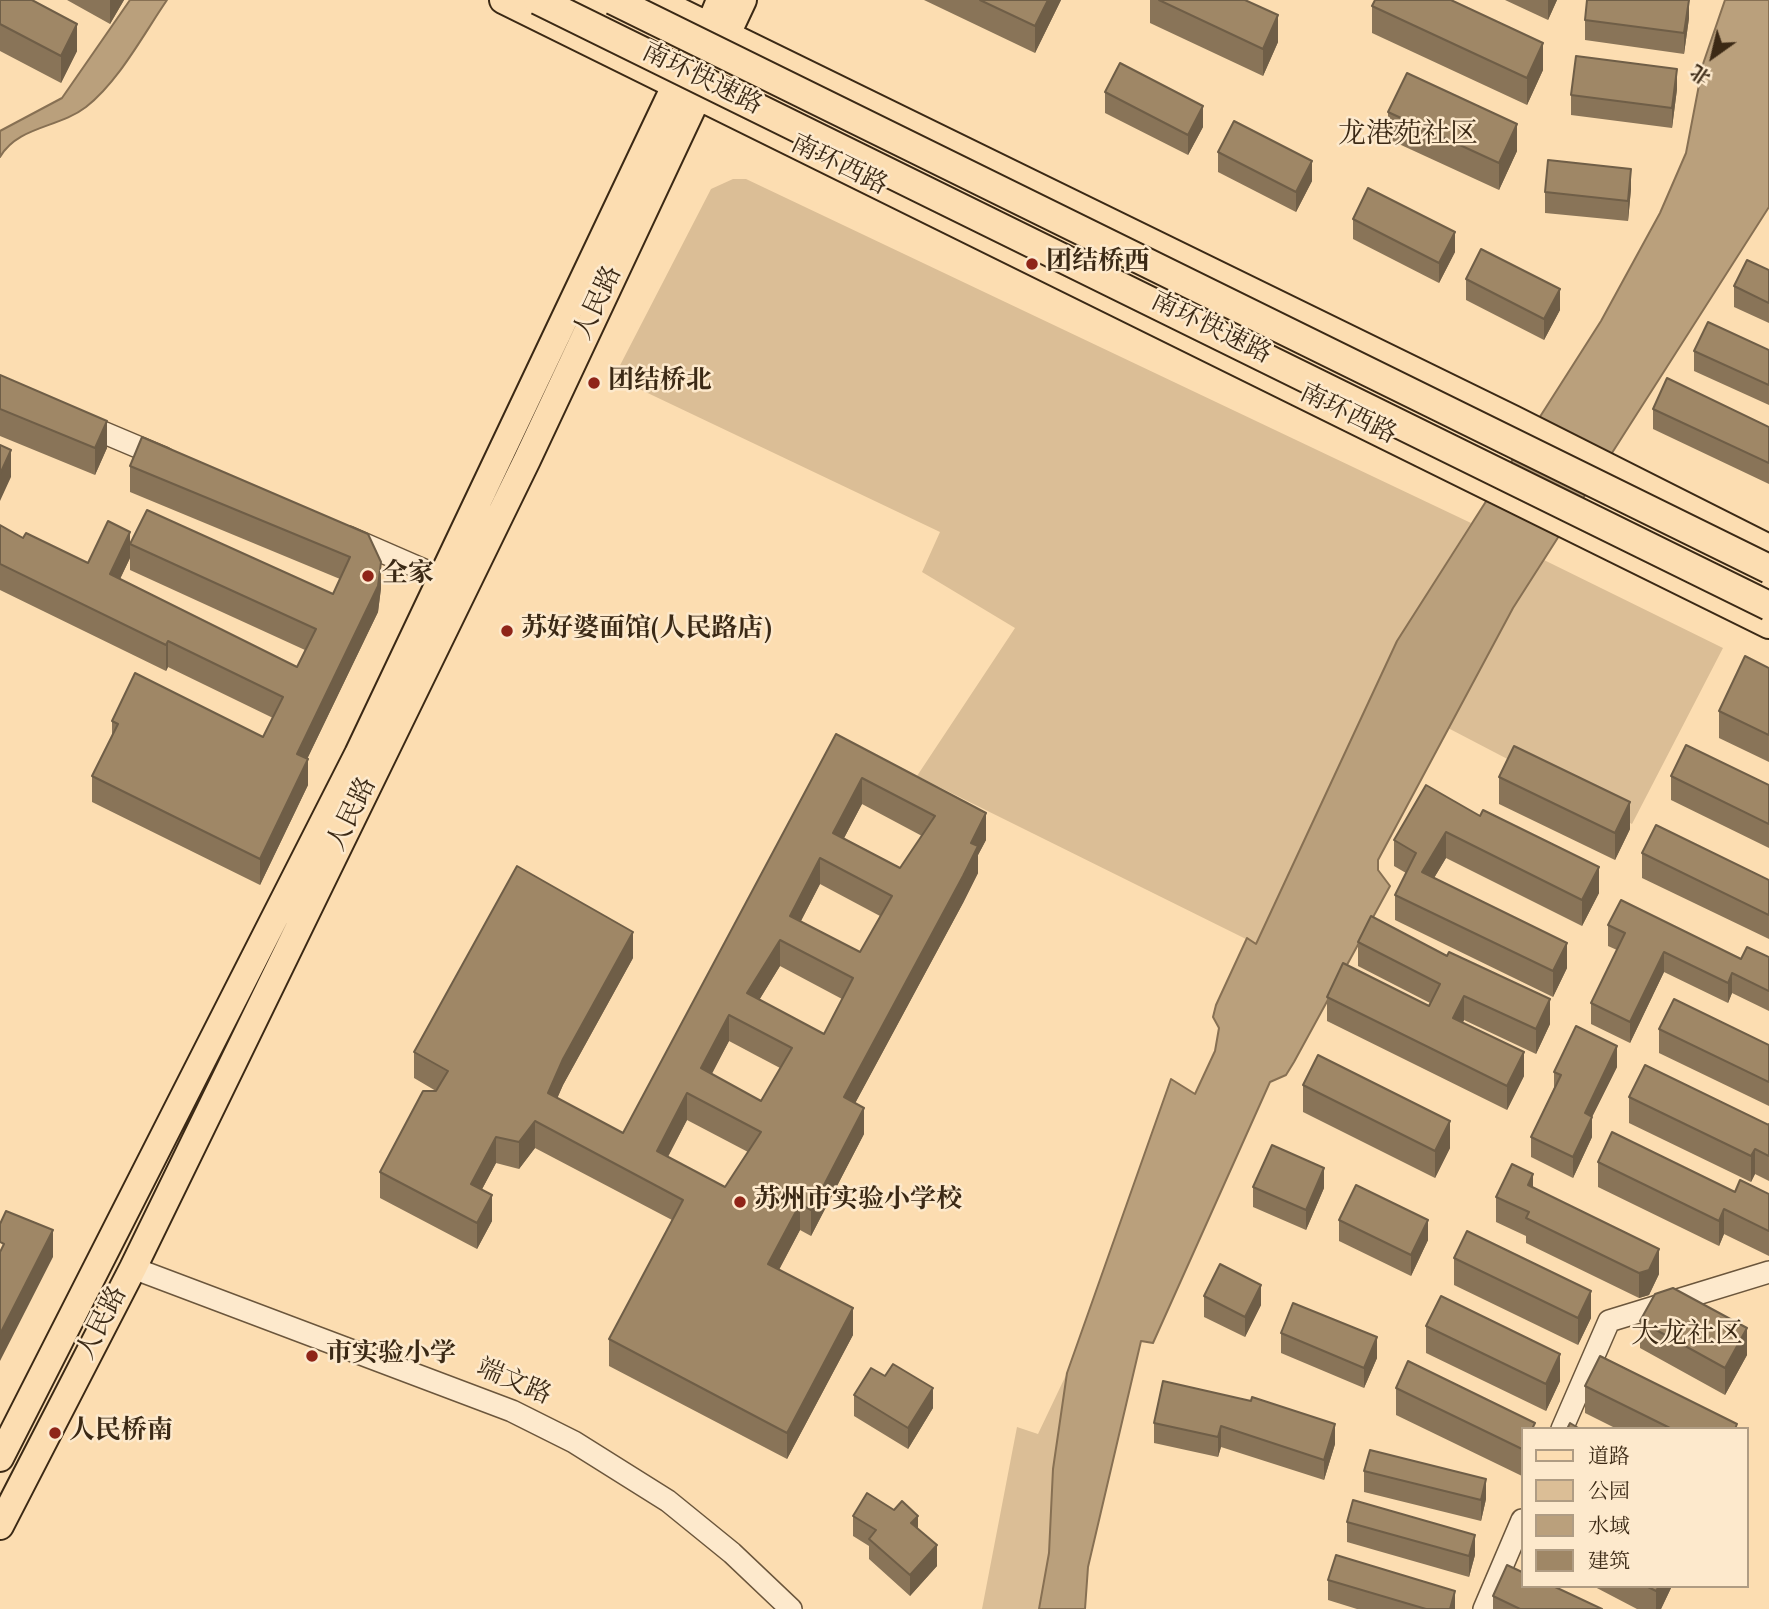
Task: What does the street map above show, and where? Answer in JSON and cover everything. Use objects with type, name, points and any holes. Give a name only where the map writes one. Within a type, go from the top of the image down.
[{"type":"highway","name":"南环快速路","points":[[538,0],[1769,606]]},
{"type":"highway","name":"南环快速路","points":[[612,0],[1769,569]]},
{"type":"main road","name":"南环西路","points":[[503,0],[1769,625]]},
{"type":"main road","points":[[656,0],[1513,419],[1769,548]]},
{"type":"main road","points":[[718,31],[720,0]]},
{"type":"main road","points":[[718,31],[743,0]]},
{"type":"main road","name":"人民路","points":[[0,1526],[133,1268],[453,583],[686,92],[718,31]]},
{"type":"main road","name":"人民路","points":[[0,1458],[358,754],[453,583]]},
{"type":"street","points":[[63,415],[177,464]]},
{"type":"street","points":[[329,529],[453,583]]},
{"type":"street","name":"端文路","points":[[133,1268],[512,1412],[574,1442],[668,1501],[732,1553],[791,1609]]},
{"type":"street","points":[[1563,1427],[1609,1321],[1769,1272]]},
{"type":"street","points":[[1484,1609],[1520,1525]]},
{"type":"green space","points":[[733,179],[746,179],[1471,523],[1397,641],[1256,944],[917,776],[1015,628],[922,572],[940,532],[614,377],[711,189]]},
{"type":"green space","points":[[1544,560],[1723,648],[1632,824],[1448,728],[1513,608]]},
{"type":"green space","points":[[1067,1373],[1049,1553],[1039,1609],[982,1609],[1017,1427],[1038,1434]]},
{"type":"water","points":[[130,0],[167,0],[109,84],[86,107],[17,139],[0,157],[0,131],[62,98]]},
{"type":"water","points":[[1725,0],[1769,0],[1769,207],[1513,608],[1378,860],[1378,870],[1390,886],[1294,1062],[1286,1075],[1270,1082],[1153,1343],[1141,1341],[1088,1567],[1085,1609],[1039,1609],[1049,1553],[1053,1469],[1067,1373],[1171,1079],[1195,1094],[1215,1051],[1219,1028],[1213,1017],[1216,1005],[1247,938],[1256,944],[1397,641],[1601,321],[1660,213],[1686,153],[1703,64]]},
{"type":"building","points":[[0,0],[32,0],[77,24],[61,56],[0,24]]},
{"type":"building","points":[[980,0],[1048,0],[1035,26]]},
{"type":"building","points":[[1159,0],[1245,0],[1278,15],[1263,49]]},
{"type":"building","points":[[1375,0],[1451,0],[1543,43],[1527,78],[1372,6]]},
{"type":"building","points":[[1587,0],[1689,0],[1684,33],[1585,20]]},
{"type":"building","points":[[1576,56],[1677,69],[1672,108],[1571,95]]},
{"type":"building","points":[[1120,63],[1203,106],[1188,135],[1105,92]]},
{"type":"building","points":[[1407,73],[1517,124],[1499,163],[1388,112]]},
{"type":"building","points":[[1234,121],[1312,161],[1296,192],[1218,152]]},
{"type":"building","points":[[1548,160],[1631,169],[1628,201],[1545,192]]},
{"type":"building","points":[[1368,188],[1455,232],[1439,263],[1353,219]]},
{"type":"building","points":[[1481,249],[1560,289],[1544,319],[1466,279]]},
{"type":"building","points":[[1747,260],[1769,270],[1769,303],[1734,286]]},
{"type":"building","points":[[1708,322],[1769,350],[1769,385],[1694,351]]},
{"type":"building","points":[[0,375],[107,421],[95,448],[0,409]]},
{"type":"building","points":[[1667,378],[1769,427],[1769,463],[1653,409]]},
{"type":"building","points":[[142,437],[368,534],[381,562],[378,586],[297,754],[308,759],[260,859],[92,776],[118,724],[112,721],[135,673],[263,737],[283,697],[168,641],[166,645],[0,564],[0,525],[23,538],[26,533],[88,563],[108,521],[130,532],[110,574],[297,667],[316,629],[130,544],[147,510],[333,594],[350,557],[130,466]]},
{"type":"building","points":[[0,445],[11,450],[0,474]]},
{"type":"building","points":[[1745,656],[1769,668],[1769,735],[1719,711]]},
{"type":"building","points":[[836,734],[986,813],[971,843],[978,846],[963,876],[844,1097],[864,1108],[811,1210],[800,1204],[768,1264],[853,1308],[787,1433],[609,1339],[683,1200],[535,1121],[519,1142],[496,1137],[471,1184],[492,1195],[477,1223],[380,1172],[423,1091],[436,1091],[448,1071],[414,1052],[517,866],[633,932],[563,1059],[548,1093],[623,1133]],"holes":[[[862,778],[935,816],[900,868],[833,833]],[[820,858],[892,896],[860,952],[790,916]],[[780,940],[853,978],[824,1034],[747,993]],[[729,1015],[792,1048],[761,1101],[701,1068]],[[687,1093],[761,1132],[725,1187],[657,1151]]]},
{"type":"building","points":[[1686,745],[1769,785],[1769,824],[1671,776]]},
{"type":"building","points":[[1514,746],[1630,802],[1615,833],[1499,777]]},
{"type":"building","points":[[1426,785],[1480,816],[1483,810],[1599,867],[1582,900],[1446,832],[1422,872],[1567,943],[1553,971],[1395,895],[1416,853],[1394,840]]},
{"type":"building","points":[[1656,825],[1769,880],[1769,915],[1642,853]]},
{"type":"building","points":[[1621,900],[1741,959],[1747,947],[1769,957],[1769,991],[1732,973],[1728,983],[1664,952],[1630,1022],[1591,1003],[1625,933],[1608,925]]},
{"type":"building","points":[[1371,916],[1447,956],[1449,952],[1550,999],[1536,1029],[1464,996],[1453,1018],[1524,1052],[1507,1086],[1327,997],[1343,963],[1429,1006],[1440,984],[1358,942]]},
{"type":"building","points":[[1674,999],[1769,1045],[1769,1082],[1659,1029]]},
{"type":"building","points":[[1576,1026],[1617,1046],[1585,1113],[1592,1117],[1573,1157],[1531,1137],[1561,1075],[1554,1072]]},
{"type":"building","points":[[1318,1055],[1450,1121],[1435,1151],[1303,1085]]},
{"type":"building","points":[[1645,1065],[1769,1125],[1769,1156],[1755,1149],[1751,1156],[1629,1097]]},
{"type":"building","points":[[1612,1132],[1735,1192],[1740,1180],[1769,1194],[1769,1231],[1724,1209],[1719,1221],[1598,1162]]},
{"type":"building","points":[[1272,1145],[1324,1168],[1306,1210],[1253,1187]]},
{"type":"building","points":[[1512,1164],[1533,1174],[1528,1185],[1659,1249],[1649,1270],[1639,1273],[1526,1218],[1529,1212],[1496,1197]]},
{"type":"building","points":[[1356,1185],[1428,1220],[1411,1255],[1339,1220]]},
{"type":"building","points":[[6,1211],[53,1230],[0,1334],[0,1252],[4,1244],[0,1242],[0,1224]]},
{"type":"building","points":[[1467,1231],[1591,1291],[1578,1318],[1454,1258]]},
{"type":"building","points":[[1220,1264],[1261,1285],[1245,1317],[1204,1296]]},
{"type":"building","points":[[1673,1288],[1747,1328],[1725,1368],[1640,1321],[1655,1294]]},
{"type":"building","points":[[1441,1296],[1560,1354],[1546,1384],[1426,1326]]},
{"type":"building","points":[[1293,1303],[1377,1337],[1364,1368],[1281,1333]]},
{"type":"building","points":[[1600,1356],[1737,1424],[1736,1427],[1668,1427],[1585,1386]]},
{"type":"building","points":[[1408,1361],[1535,1423],[1533,1427],[1520,1427],[1520,1448],[1396,1388]]},
{"type":"building","points":[[893,1364],[933,1388],[908,1428],[854,1395],[871,1368],[885,1376]]},
{"type":"building","points":[[1163,1381],[1251,1401],[1252,1397],[1335,1424],[1324,1460],[1221,1426],[1218,1437],[1154,1423]]},
{"type":"building","points":[[1370,1450],[1486,1479],[1481,1500],[1364,1471]]},
{"type":"building","points":[[867,1493],[894,1510],[902,1501],[918,1516],[911,1523],[937,1545],[910,1575],[869,1539],[876,1530],[853,1516]]},
{"type":"building","points":[[1353,1500],[1475,1535],[1469,1556],[1347,1522]]},
{"type":"building","points":[[1336,1555],[1455,1591],[1450,1609],[1426,1609],[1328,1580]]},
{"type":"building","points":[[1507,1565],[1520,1571],[1520,1588],[1557,1588],[1602,1609],[1520,1609],[1493,1596]]},
{"type":"place","name":"团结桥西","points":[[1032,264]]},
{"type":"place","name":"团结桥北","points":[[594,383]]},
{"type":"place","name":"全家","points":[[368,576]]},
{"type":"place","name":"苏好婆面馆(人民路店)","points":[[507,631]]},
{"type":"place","name":"苏州市实验小学校","points":[[740,1202]]},
{"type":"place","name":"市实验小学","points":[[312,1356]]},
{"type":"place","name":"人民桥南","points":[[55,1433]]},
{"type":"district","name":"龙港苑社区","points":[[1408,137]]},
{"type":"district","name":"大龙社区","points":[[1687,1337]]}]
